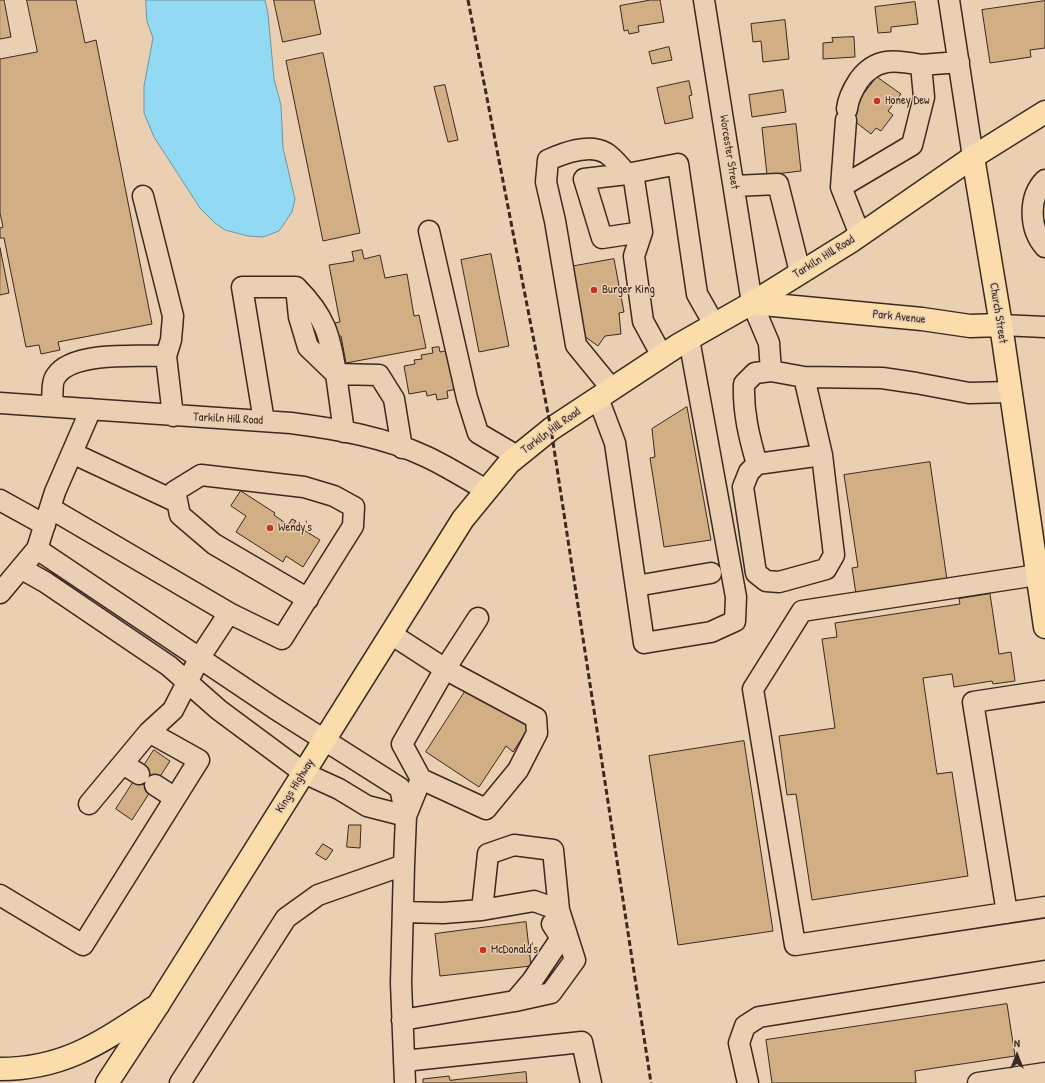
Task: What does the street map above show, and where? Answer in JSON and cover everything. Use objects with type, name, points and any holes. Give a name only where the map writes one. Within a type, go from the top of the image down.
[{"type":"main road","name":"Tarkiln Hill Road","points":[[486,490],[517,456],[551,429],[604,393],[688,339],[752,303],[860,235],[973,157],[1045,112]]},
{"type":"main road","name":"Church Street","points":[[973,157],[1001,326],[1045,627]]},
{"type":"main road","name":"Park Avenue","points":[[752,303],[922,319],[970,326],[1001,326]]},
{"type":"main road","name":"Kings Highway","points":[[107,1083],[158,1005],[463,519],[486,490]]},
{"type":"main road","points":[[0,1069],[40,1066],[59,1062],[80,1054],[158,1005]]},
{"type":"street","name":"Worcester Street","points":[[704,0],[752,303],[769,343],[771,371]]},
{"type":"street","name":"Church Street","points":[[949,0],[973,157]]},
{"type":"street","points":[[860,235],[841,187],[847,114],[851,95],[866,70],[877,64],[900,61],[920,65],[959,62]]},
{"type":"street","points":[[841,187],[912,145],[924,97],[920,65]]},
{"type":"street","points":[[662,356],[643,321],[634,256],[642,232],[630,173],[606,154],[592,149],[565,152],[548,160],[546,182],[555,221],[576,345],[604,393],[615,444],[644,643],[711,632],[735,621],[736,597],[688,339]]},
{"type":"street","points":[[642,232],[602,238],[584,179],[630,173],[678,164],[697,294],[714,324]]},
{"type":"street","points":[[1045,180],[1033,199],[1034,227],[1039,240],[1045,246]]},
{"type":"street","points":[[734,186],[778,184],[800,272]]},
{"type":"street","points":[[143,196],[173,316],[171,340],[166,356],[173,416]]},
{"type":"street","points":[[429,231],[467,398],[478,433],[517,456]]},
{"type":"street","points":[[264,421],[242,287],[296,287],[312,304],[325,325],[332,346],[344,432]]},
{"type":"street","name":"Park Avenue","points":[[1001,326],[1045,327]]},
{"type":"street","points":[[52,406],[55,377],[61,370],[86,358],[166,356]]},
{"type":"street","points":[[757,464],[743,405],[744,384],[755,373],[771,371],[804,377],[882,378],[916,382],[968,393],[1010,392]]},
{"type":"street","points":[[336,374],[379,375],[394,399],[402,448]]},
{"type":"street","points":[[804,377],[822,455],[834,555],[826,569],[779,582],[766,581],[756,573],[742,487],[749,472],[757,464],[822,455]]},
{"type":"street","name":"Tarkiln Hill Road","points":[[0,403],[291,423],[344,432],[402,448],[446,467],[486,490]]},
{"type":"street","points":[[0,593],[22,569],[37,549],[72,453],[91,409]]},
{"type":"street","points":[[72,453],[177,502]]},
{"type":"street","points":[[0,500],[48,517],[229,613],[282,639],[308,599],[353,526],[354,507],[334,496],[304,487],[201,475],[176,491],[180,515],[214,544],[308,599]]},
{"type":"street","points":[[37,549],[274,708],[325,739],[370,771],[400,788],[406,816],[401,983],[405,1083]]},
{"type":"street","points":[[22,569],[170,666],[218,710],[304,773],[367,806],[406,816]]},
{"type":"street","points":[[636,586],[711,573]]},
{"type":"street","points":[[1037,575],[802,611],[754,688],[795,945],[1045,907]]},
{"type":"street","points":[[89,804],[139,774],[149,732],[173,710],[200,657],[229,613]]},
{"type":"street","points":[[391,634],[445,669],[536,718],[537,733],[518,770],[486,809],[421,779],[402,744],[445,669],[478,618]]},
{"type":"street","points":[[1007,913],[973,702],[1045,691]]},
{"type":"street","points":[[0,895],[83,945],[199,760],[149,732]]},
{"type":"street","points":[[139,774],[175,798]]},
{"type":"street","points":[[406,816],[421,779]]},
{"type":"street","points":[[402,1020],[515,1001],[551,993],[575,960],[559,910],[553,850],[514,845],[488,854],[482,910]]},
{"type":"street","points":[[180,1083],[286,918],[318,895],[404,865]]},
{"type":"street","points":[[403,912],[443,913],[482,910],[534,901],[559,910]]},
{"type":"street","points":[[515,1001],[532,981],[561,938],[552,922],[516,904]]},
{"type":"street","points":[[748,1083],[739,1042],[745,1026],[760,1017],[1045,971]]},
{"type":"street","points":[[404,1061],[582,1042],[591,1083]]},
{"type":"street","points":[[978,1083],[1045,1073]]},
{"type":"water","points":[[146,0],[265,0],[268,14],[274,79],[281,105],[283,148],[295,199],[292,212],[279,231],[263,237],[248,236],[225,230],[215,223],[200,208],[154,137],[144,113],[144,86],[153,38],[147,21]]},
{"type":"building","points":[[0,0],[4,0],[11,37],[0,39]]},
{"type":"building","points":[[27,0],[76,0],[85,43],[96,40],[152,324],[58,342],[60,350],[41,354],[39,345],[26,347],[4,238],[0,238],[0,228],[3,227],[0,213],[0,59],[37,52]]},
{"type":"building","points":[[274,0],[314,0],[321,34],[283,42]]},
{"type":"building","points":[[651,0],[660,0],[664,22],[638,26],[639,32],[629,34],[628,30],[624,31],[620,6]]},
{"type":"building","points":[[1045,1],[1045,48],[1030,50],[1031,57],[990,63],[982,10]]},
{"type":"building","points":[[915,2],[918,24],[891,27],[891,32],[878,33],[875,7]]},
{"type":"building","points":[[785,20],[789,59],[763,62],[761,41],[753,42],[751,24]]},
{"type":"building","points":[[854,37],[855,57],[823,59],[823,43],[833,42],[832,38]]},
{"type":"building","points":[[669,47],[672,60],[652,64],[649,52]]},
{"type":"building","points":[[323,53],[360,233],[323,241],[286,61]]},
{"type":"building","name":"Honey Dew","points":[[877,77],[901,94],[888,111],[893,115],[881,131],[876,128],[871,134],[853,120],[852,109]]},
{"type":"building","points":[[689,81],[692,95],[689,96],[693,118],[665,124],[657,88]]},
{"type":"building","points":[[445,85],[458,140],[448,142],[434,87]]},
{"type":"building","points":[[783,90],[786,112],[752,117],[749,95]]},
{"type":"building","points":[[796,124],[801,171],[767,175],[762,128]]},
{"type":"building","points":[[0,248],[9,293],[0,295]]},
{"type":"building","points":[[362,250],[364,259],[380,255],[385,278],[407,274],[414,316],[419,315],[426,348],[346,363],[341,336],[332,337],[329,324],[340,322],[329,265],[354,261],[352,252]]},
{"type":"building","points":[[491,254],[509,346],[479,352],[461,260]]},
{"type":"building","name":"Burger King","points":[[614,259],[624,312],[619,313],[621,334],[605,336],[598,346],[580,333],[564,268]]},
{"type":"building","points":[[439,347],[440,352],[449,350],[457,389],[447,391],[448,398],[437,400],[436,394],[427,396],[426,391],[409,394],[404,366],[415,364],[414,360],[422,359],[421,355],[433,353],[432,348]]},
{"type":"building","points":[[687,407],[711,540],[664,547],[650,458],[655,457],[652,429]]},
{"type":"building","points":[[930,462],[947,580],[856,594],[852,568],[858,567],[844,475]]},
{"type":"building","name":"Wendy's","points":[[241,491],[275,513],[274,515],[288,525],[292,519],[296,521],[294,524],[320,540],[303,567],[286,556],[283,562],[236,532],[246,516],[231,506]]},
{"type":"building","points":[[990,594],[999,654],[1011,652],[1015,681],[993,684],[992,681],[954,687],[952,674],[923,678],[937,774],[952,772],[968,876],[812,900],[796,794],[787,795],[779,736],[835,728],[822,639],[837,637],[835,623],[960,604],[959,599]]},
{"type":"building","points":[[468,687],[529,727],[513,752],[506,746],[479,787],[426,752]]},
{"type":"building","points":[[744,741],[773,931],[678,945],[649,756]]},
{"type":"building","points":[[154,750],[170,761],[132,820],[116,809]]},
{"type":"building","points":[[349,825],[361,825],[360,848],[347,847]]},
{"type":"building","points":[[323,844],[333,850],[326,860],[316,854]]},
{"type":"building","name":"McDonald's","points":[[526,922],[531,966],[440,976],[435,934]]},
{"type":"building","points":[[1007,1004],[1015,1056],[915,1071],[916,1083],[772,1083],[766,1040]]},
{"type":"building","points":[[526,1072],[527,1083],[423,1083],[423,1079],[449,1076],[450,1080]]},
{"type":"railway","points":[[468,0],[551,429],[651,1083]]},
{"type":"place","name":"Honey Dew","points":[[877,101]]},
{"type":"place","name":"Burger King","points":[[594,290]]},
{"type":"place","name":"Wendy's","points":[[270,528]]},
{"type":"place","name":"McDonald's","points":[[483,950]]}]
